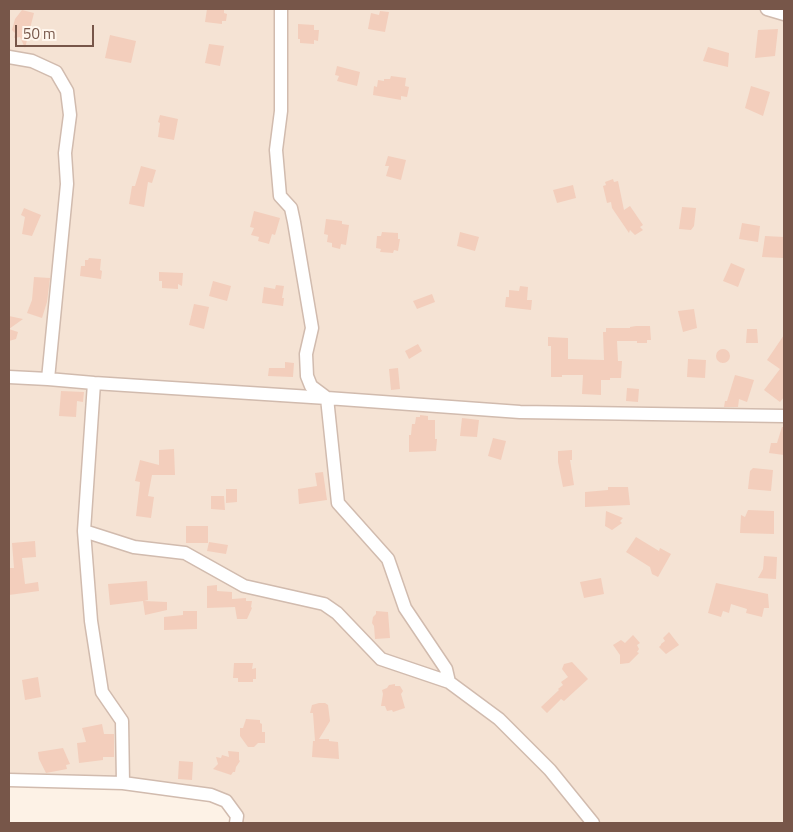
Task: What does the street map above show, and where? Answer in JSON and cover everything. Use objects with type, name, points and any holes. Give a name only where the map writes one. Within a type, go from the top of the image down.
[{"type":"street","points":[[281,9],[281,111],[276,150],[280,196],[291,208],[312,328],[306,354],[307,376],[311,386],[327,398],[338,503],[388,559],[405,608],[446,668],[449,682]]},
{"type":"street","points":[[767,9],[784,14]]},
{"type":"street","points":[[9,56],[32,61],[56,72],[67,91],[70,115],[66,153],[67,184],[48,379]]},
{"type":"street","points":[[9,377],[520,412],[784,416]]},
{"type":"street","points":[[94,383],[84,531],[90,621],[102,692],[122,721],[123,783]]},
{"type":"street","points":[[84,531],[134,547],[185,553],[244,586],[324,604],[337,614],[382,659],[449,682],[499,719],[550,770],[593,823]]},
{"type":"street","points":[[9,780],[123,783],[211,795],[226,801],[237,816],[236,823]]},
{"type":"shaded area","points":[[9,9],[784,9],[784,823],[241,823],[230,797],[9,774]]},
{"type":"building","points":[[207,9],[224,9],[224,13],[227,14],[226,21],[222,21],[222,24],[205,22]]},
{"type":"building","points":[[22,10],[34,13],[25,48],[20,37],[14,38],[15,33],[12,30],[15,19]]},
{"type":"building","points":[[380,11],[389,12],[385,32],[368,29],[371,13],[379,15]]},
{"type":"building","points":[[298,24],[314,25],[314,30],[319,30],[318,41],[314,40],[314,44],[300,43],[300,39],[298,39]]},
{"type":"building","points":[[778,29],[775,56],[755,58],[758,30]]},
{"type":"building","points":[[110,35],[136,41],[131,63],[105,58]]},
{"type":"building","points":[[209,44],[224,46],[220,66],[205,63]]},
{"type":"building","points":[[708,47],[729,53],[728,67],[703,61]]},
{"type":"building","points":[[337,66],[360,72],[357,86],[337,81],[339,76],[335,75]]},
{"type":"building","points":[[391,76],[406,78],[405,86],[409,87],[407,97],[401,96],[401,100],[373,95],[374,86],[377,87],[378,80],[384,81],[384,79],[390,79]]},
{"type":"building","points":[[751,86],[770,92],[763,116],[745,108]]},
{"type":"building","points":[[160,115],[178,119],[174,140],[158,137]]},
{"type":"building","points":[[388,156],[406,160],[401,180],[386,176],[389,166],[385,166]]},
{"type":"building","points":[[141,166],[156,170],[152,183],[148,182],[144,207],[129,204],[132,186],[135,186]]},
{"type":"building","points":[[613,179],[614,182],[618,181],[624,210],[630,206],[643,225],[640,227],[643,230],[635,235],[630,230],[629,233],[612,208],[611,202],[607,203],[603,186],[606,185],[605,182]]},
{"type":"building","points":[[573,185],[576,198],[557,203],[553,190]]},
{"type":"building","points":[[682,207],[696,208],[694,226],[691,230],[679,229]]},
{"type":"building","points":[[24,208],[41,215],[32,236],[22,234],[25,217],[21,215]]},
{"type":"building","points":[[254,211],[280,218],[275,235],[272,234],[269,244],[258,241],[259,237],[251,235],[254,228],[250,227]]},
{"type":"building","points":[[326,219],[342,221],[342,224],[349,225],[346,245],[341,244],[340,249],[332,247],[332,243],[327,242],[328,235],[324,234]]},
{"type":"building","points":[[742,223],[760,226],[758,242],[739,239]]},
{"type":"building","points":[[382,232],[398,233],[398,239],[400,239],[398,251],[394,250],[393,253],[380,252],[381,249],[376,248],[377,236],[381,236]]},
{"type":"building","points":[[460,232],[479,237],[475,251],[457,246]]},
{"type":"building","points":[[765,236],[784,237],[784,258],[762,257]]},
{"type":"building","points":[[89,258],[101,259],[101,279],[80,276],[81,266],[85,266],[85,260]]},
{"type":"building","points":[[731,263],[745,269],[738,287],[723,281]]},
{"type":"building","points":[[159,272],[183,273],[182,286],[178,284],[178,289],[162,288],[162,281],[159,281]]},
{"type":"building","points":[[34,277],[50,278],[47,302],[42,318],[27,313],[32,300]]},
{"type":"building","points":[[213,281],[231,286],[227,301],[209,296]]},
{"type":"building","points":[[276,285],[284,286],[283,306],[262,303],[264,287],[275,289]]},
{"type":"building","points":[[520,286],[528,287],[527,300],[532,300],[531,310],[505,307],[506,297],[509,297],[509,290],[519,291]]},
{"type":"building","points":[[432,294],[435,302],[417,309],[413,301]]},
{"type":"building","points":[[194,304],[209,307],[204,329],[189,325]]},
{"type":"building","points":[[694,309],[697,328],[683,332],[678,311]]},
{"type":"building","points":[[9,316],[23,319],[9,329]]},
{"type":"building","points":[[650,326],[651,340],[647,340],[647,343],[617,341],[618,361],[622,361],[621,378],[601,380],[601,395],[582,394],[583,375],[551,377],[551,346],[548,346],[548,337],[568,338],[568,359],[604,360],[603,332],[606,332],[606,328],[630,328]]},
{"type":"building","points":[[9,329],[18,332],[16,339],[9,341]]},
{"type":"building","points":[[747,329],[757,329],[758,343],[746,343]]},
{"type":"building","points":[[784,335],[784,397],[780,402],[764,390],[780,369],[767,360]]},
{"type":"building","points":[[418,344],[422,351],[409,359],[405,351]]},
{"type":"building","points":[[723,349],[728,351],[730,356],[728,361],[723,363],[718,361],[716,356],[718,351]]},
{"type":"building","points":[[688,359],[706,360],[705,378],[687,377]]},
{"type":"building","points":[[285,362],[294,363],[293,377],[268,376],[269,368],[285,368]]},
{"type":"building","points":[[398,368],[400,389],[391,390],[389,369]]},
{"type":"building","points":[[735,375],[754,380],[747,402],[739,399],[738,407],[724,407],[725,401],[727,401]]},
{"type":"building","points":[[627,388],[639,389],[638,402],[626,401]]},
{"type":"building","points":[[61,391],[84,392],[83,402],[77,401],[76,417],[59,416]]},
{"type":"building","points":[[420,415],[428,416],[428,420],[435,420],[436,451],[409,452],[409,435],[411,435],[412,424],[415,424],[416,417],[420,417]]},
{"type":"building","points":[[462,418],[479,420],[477,437],[460,436]]},
{"type":"building","points":[[782,427],[784,427],[784,455],[769,453],[771,443],[777,443]]},
{"type":"building","points":[[493,438],[506,441],[501,460],[488,456]]},
{"type":"building","points":[[174,449],[175,475],[152,475],[148,496],[154,497],[151,518],[136,516],[140,482],[135,481],[140,460],[159,465],[159,450]]},
{"type":"building","points":[[572,450],[572,460],[570,460],[574,485],[563,487],[558,462],[558,451]]},
{"type":"building","points":[[753,468],[773,470],[771,491],[748,489],[750,471]]},
{"type":"building","points":[[323,472],[327,500],[299,504],[298,489],[317,486],[315,473]]},
{"type":"building","points":[[608,487],[628,487],[630,505],[585,507],[585,492],[608,490]]},
{"type":"building","points":[[226,489],[237,489],[237,502],[226,503]]},
{"type":"building","points":[[211,496],[224,496],[225,510],[211,509]]},
{"type":"building","points":[[748,510],[774,511],[774,534],[740,533],[741,515],[745,517]]},
{"type":"building","points":[[606,511],[623,518],[620,521],[622,523],[612,530],[605,526]]},
{"type":"building","points":[[186,526],[208,526],[208,543],[186,543]]},
{"type":"building","points":[[636,537],[659,551],[660,548],[671,554],[658,577],[652,574],[650,567],[626,552]]},
{"type":"building","points":[[35,541],[36,557],[22,558],[25,584],[38,582],[39,591],[9,595],[9,568],[14,568],[12,543]]},
{"type":"building","points":[[209,542],[228,545],[226,554],[207,551]]},
{"type":"building","points":[[764,556],[777,557],[776,579],[758,578],[763,569]]},
{"type":"building","points":[[601,578],[604,594],[584,598],[580,582]]},
{"type":"building","points":[[147,581],[148,600],[144,601],[167,602],[167,610],[145,615],[143,601],[110,605],[108,584]]},
{"type":"building","points":[[716,583],[768,594],[769,608],[764,608],[762,617],[746,613],[747,609],[731,604],[729,613],[723,611],[721,617],[708,613]]},
{"type":"building","points":[[217,585],[217,591],[232,592],[232,599],[246,598],[246,601],[252,601],[252,608],[247,619],[237,619],[235,607],[207,608],[207,586]]},
{"type":"building","points":[[183,611],[197,611],[197,629],[164,630],[164,617],[183,615]]},
{"type":"building","points":[[376,611],[388,612],[390,638],[375,639],[372,623]]},
{"type":"building","points":[[669,632],[679,645],[666,654],[659,647],[665,641],[663,638]]},
{"type":"building","points":[[633,635],[640,643],[637,645],[639,649],[637,652],[639,653],[629,663],[620,664],[620,655],[613,645],[621,640],[625,643]]},
{"type":"building","points":[[572,662],[588,679],[564,701],[561,699],[547,713],[541,707],[563,685],[561,682],[568,677],[562,669],[564,664]]},
{"type":"building","points":[[234,663],[253,663],[252,669],[256,668],[256,679],[253,679],[253,682],[238,682],[238,678],[233,678]]},
{"type":"building","points":[[38,677],[41,697],[25,700],[22,680]]},
{"type":"building","points":[[395,684],[395,686],[400,686],[403,691],[401,694],[405,708],[393,712],[392,710],[387,711],[385,706],[381,706],[382,690],[389,685]]},
{"type":"building","points":[[319,703],[328,705],[330,721],[319,739],[329,739],[329,741],[338,742],[339,759],[312,757],[313,741],[315,741],[313,713],[310,713],[312,705]]},
{"type":"building","points":[[246,719],[260,720],[262,732],[265,732],[265,743],[258,743],[254,747],[248,747],[240,736],[240,728],[243,728]]},
{"type":"building","points":[[102,724],[104,734],[114,734],[114,757],[103,757],[103,760],[79,763],[77,743],[86,742],[82,728]]},
{"type":"building","points":[[63,748],[70,764],[66,765],[67,769],[46,773],[39,759],[38,752]]},
{"type":"building","points":[[228,751],[239,752],[240,761],[235,772],[231,775],[213,769],[218,764],[216,757],[221,758],[222,755],[229,757]]},
{"type":"building","points":[[179,761],[193,762],[192,780],[178,779]]}]
